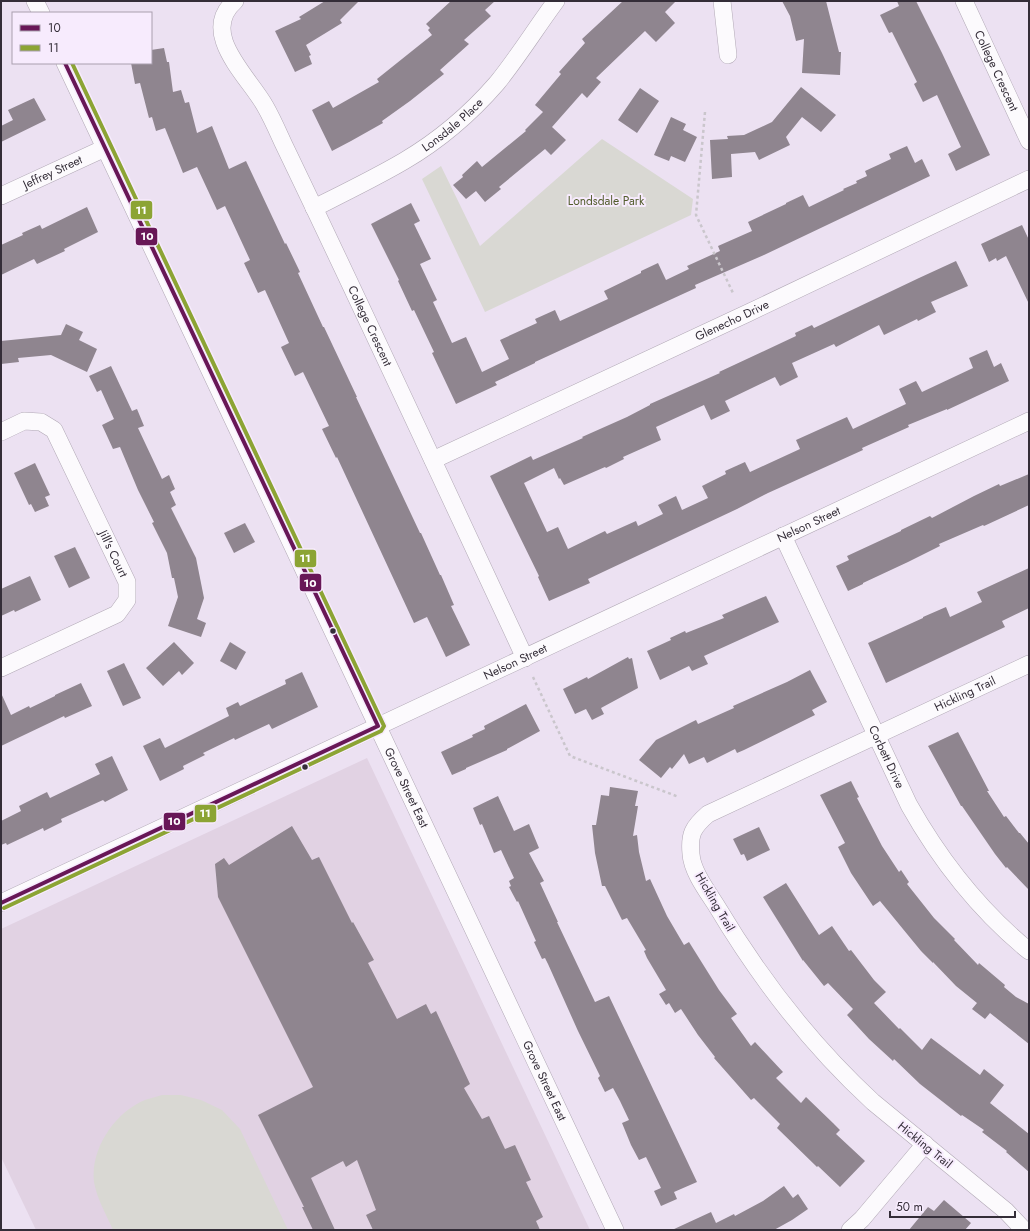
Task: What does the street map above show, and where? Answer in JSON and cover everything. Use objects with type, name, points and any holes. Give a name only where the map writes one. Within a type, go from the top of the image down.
[{"type":"street","points":[[35,1],[40,12]]},
{"type":"street","name":"College Crescent","points":[[235,1],[230,5],[224,14],[221,28],[225,44],[233,60],[265,105],[525,658]]},
{"type":"street","name":"Lonsdale Place","points":[[314,208],[380,175],[405,160],[451,127],[474,107],[496,84],[556,1]]},
{"type":"street","points":[[722,1],[728,55]]},
{"type":"street","name":"College Crescent","points":[[964,1],[1029,141]]},
{"type":"street","name":"Grove Street East","points":[[65,64],[616,1230]]},
{"type":"street","name":"Jeffrey Street","points":[[1,196],[105,148]]},
{"type":"street","name":"Glenecho Drive","points":[[433,460],[748,313],[1029,179]]},
{"type":"street","name":"Nelson Street","points":[[1,903],[1029,420]]},
{"type":"street","name":"Jill's Court","points":[[1,432],[24,421],[40,422],[54,430],[127,582],[127,600],[116,614],[1,668]]},
{"type":"street","name":"Corbett Drive","points":[[783,536],[876,736],[922,829],[950,868],[984,908],[1000,925],[1029,951]]},
{"type":"street","name":"Hickling Trail","points":[[1024,1230],[1006,1211],[852,1083],[832,1063],[794,1019],[766,984],[736,939],[697,873],[691,855],[691,837],[696,824],[708,814],[1029,664]]},
{"type":"street","points":[[850,1230],[862,1219],[925,1144]]},
{"type":"path","points":[[705,112],[696,215],[733,293]]},
{"type":"path","points":[[533,677],[570,756],[679,797]]},
{"type":"shaded area","points":[[367,758],[590,1230],[36,1230],[1,1157],[1,929]]},
{"type":"green space","name":"Londsdale Park","points":[[602,139],[693,199],[691,215],[485,312],[422,179],[441,166],[480,246]]},
{"type":"green space","points":[[162,1095],[181,1095],[201,1100],[222,1110],[240,1129],[288,1230],[113,1230],[99,1200],[94,1182],[94,1169],[100,1145],[107,1133],[124,1113],[145,1100]]},
{"type":"building","points":[[325,1],[359,1],[340,20],[342,23],[306,45],[311,55],[309,56],[312,64],[295,72],[275,31],[301,19],[299,17]]},
{"type":"building","points":[[451,1],[495,1],[485,10],[491,16],[464,40],[469,44],[440,70],[444,74],[382,121],[383,123],[332,151],[312,110],[329,101],[333,108],[379,82],[377,79],[432,35],[428,30],[430,28],[426,24]]},
{"type":"building","points":[[623,1],[676,1],[665,12],[675,23],[656,42],[645,31],[596,78],[601,82],[587,98],[582,93],[552,127],[566,140],[551,155],[545,149],[499,187],[501,189],[485,202],[476,191],[466,199],[453,185],[463,177],[462,175],[477,161],[482,167],[526,131],[525,130],[543,112],[535,105],[561,74],[559,72],[585,43],[582,39]]},
{"type":"building","points":[[782,1],[826,1],[839,52],[841,52],[840,75],[802,73],[804,39],[796,41],[790,16]]},
{"type":"building","points":[[897,1],[916,1],[990,155],[956,171],[948,154],[961,147],[937,95],[923,102],[914,84],[917,82],[892,32],[889,33],[880,15],[899,6]]},
{"type":"building","points":[[164,48],[167,62],[169,62],[173,92],[181,90],[185,103],[189,102],[197,133],[212,126],[229,169],[246,161],[285,244],[286,243],[300,272],[298,273],[323,327],[441,575],[454,605],[451,606],[470,645],[446,657],[427,617],[414,623],[337,457],[336,458],[322,429],[329,426],[303,372],[295,376],[281,347],[289,343],[265,290],[258,293],[244,263],[250,260],[225,206],[217,210],[197,167],[183,173],[165,128],[156,131],[152,117],[149,118],[140,83],[135,84],[131,64],[152,64],[152,50]]},
{"type":"building","points":[[801,87],[836,115],[821,132],[802,117],[786,137],[790,145],[759,160],[755,152],[731,154],[732,177],[712,179],[710,140],[728,139],[727,136],[744,135],[772,122]]},
{"type":"building","points":[[640,88],[659,101],[637,133],[618,120]]},
{"type":"building","points":[[34,98],[46,120],[1,142],[1,126],[13,120],[8,110]]},
{"type":"building","points":[[671,117],[686,124],[683,130],[697,137],[685,162],[671,156],[669,161],[654,155]]},
{"type":"building","points":[[907,146],[915,163],[922,159],[930,176],[764,255],[695,285],[696,288],[535,362],[495,382],[497,385],[456,404],[432,353],[434,352],[414,310],[412,311],[398,281],[399,280],[371,224],[411,203],[420,221],[414,224],[431,259],[420,264],[437,300],[433,302],[452,343],[466,337],[482,372],[509,359],[500,340],[537,323],[535,319],[555,310],[560,321],[608,299],[604,291],[658,263],[666,280],[689,269],[687,266],[720,251],[718,246],[752,231],[748,222],[803,195],[809,207],[857,183],[856,181],[867,176],[865,171],[891,159],[889,154]]},
{"type":"building","points":[[87,207],[98,232],[64,249],[65,251],[37,264],[34,259],[1,275],[1,245],[40,225],[42,229]]},
{"type":"building","points":[[1022,225],[1029,240],[1029,304],[1006,256],[997,261],[996,258],[989,262],[981,244]]},
{"type":"building","points":[[956,261],[968,286],[931,302],[936,312],[918,321],[917,319],[884,335],[879,325],[836,347],[834,344],[792,363],[798,377],[780,386],[775,377],[725,401],[730,411],[711,420],[704,405],[656,427],[661,440],[623,457],[624,459],[606,468],[605,467],[564,485],[560,478],[559,479],[554,468],[524,483],[547,532],[558,527],[568,549],[605,531],[607,534],[636,521],[638,526],[663,514],[658,505],[676,496],[682,510],[708,498],[702,486],[726,474],[725,471],[745,462],[750,472],[800,449],[796,440],[847,417],[853,429],[906,404],[899,389],[916,381],[922,392],[973,368],[969,358],[987,350],[994,367],[1001,363],[1009,381],[947,410],[908,425],[909,427],[862,448],[863,450],[768,493],[588,579],[590,583],[549,601],[538,577],[539,576],[490,476],[531,456],[533,460],[583,438],[582,437],[627,417],[650,404],[720,373],[719,372],[796,336],[795,333],[812,325],[814,328]]},
{"type":"building","points":[[66,324],[83,332],[79,340],[97,349],[87,372],[51,355],[18,358],[19,362],[1,364],[1,341],[61,335]]},
{"type":"building","points":[[111,366],[132,411],[137,409],[144,426],[138,428],[162,479],[169,475],[175,489],[170,492],[176,505],[171,508],[196,558],[204,598],[197,619],[206,623],[201,637],[168,626],[178,597],[174,578],[172,578],[167,553],[152,523],[154,522],[138,490],[120,447],[113,449],[102,425],[114,419],[101,390],[97,392],[89,376]]},
{"type":"building","points":[[35,463],[50,495],[45,497],[49,506],[35,512],[31,504],[29,505],[14,473]]},
{"type":"building","points":[[1029,474],[1029,505],[984,526],[983,525],[939,544],[940,546],[848,591],[836,566],[849,560],[847,556],[930,516],[932,518],[999,484],[1000,486]]},
{"type":"building","points":[[245,523],[255,542],[234,553],[224,533]]},
{"type":"building","points":[[75,547],[90,578],[69,588],[54,556]]},
{"type":"building","points":[[1029,568],[1029,608],[1002,621],[1005,627],[886,683],[868,643],[946,607],[950,617],[982,602],[977,592]]},
{"type":"building","points":[[30,576],[41,600],[15,612],[14,610],[1,616],[1,589]]},
{"type":"building","points":[[766,596],[779,622],[704,656],[708,664],[692,671],[689,666],[660,680],[647,651],[671,640],[670,638],[685,631],[686,633],[724,618],[722,615]]},
{"type":"building","points":[[174,642],[194,663],[182,675],[179,671],[163,686],[146,668]]},
{"type":"building","points":[[230,642],[246,652],[236,670],[220,661]]},
{"type":"building","points":[[628,657],[629,659],[632,658],[638,688],[601,708],[604,714],[592,720],[586,709],[575,714],[563,689],[587,677],[588,679]]},
{"type":"building","points":[[124,663],[141,698],[123,706],[107,671]]},
{"type":"building","points":[[810,670],[827,702],[812,710],[815,715],[744,750],[737,753],[735,749],[707,763],[704,757],[689,764],[684,754],[672,769],[670,767],[661,778],[639,760],[656,740],[696,720],[698,724],[734,708],[733,706]]},
{"type":"building","points":[[302,672],[318,707],[272,729],[269,724],[235,740],[234,738],[203,753],[205,755],[183,766],[184,769],[160,781],[143,746],[160,738],[165,748],[229,716],[226,708],[238,702],[240,706],[286,684],[285,680]]},
{"type":"building","points":[[81,683],[92,706],[65,718],[64,716],[1,746],[1,693],[11,715],[29,706],[30,708]]},
{"type":"building","points":[[526,704],[540,731],[507,750],[452,775],[441,752],[473,737],[472,735],[485,729],[484,726]]},
{"type":"building","points":[[958,732],[989,791],[987,791],[1004,817],[1006,816],[1029,844],[1029,890],[1007,867],[1006,868],[961,806],[928,746]]},
{"type":"building","points":[[112,756],[128,790],[105,802],[103,800],[61,819],[62,822],[44,831],[43,828],[7,845],[6,843],[1,845],[1,821],[21,811],[19,806],[47,792],[50,798],[100,774],[95,764]]},
{"type":"building","points":[[851,781],[859,797],[857,798],[882,846],[899,872],[901,870],[909,882],[907,884],[934,918],[978,965],[979,963],[1005,985],[1004,987],[1016,997],[1029,1004],[1029,1044],[990,1013],[985,1019],[972,1009],[977,1003],[956,986],[921,951],[880,901],[873,906],[851,873],[838,847],[845,843],[820,795]]},
{"type":"building","points":[[610,787],[638,791],[635,806],[638,806],[633,836],[637,835],[639,852],[646,881],[650,879],[667,916],[684,945],[689,942],[719,990],[737,1014],[731,1018],[751,1046],[755,1042],[783,1072],[776,1078],[801,1103],[806,1097],[840,1130],[836,1134],[865,1161],[840,1187],[777,1128],[780,1124],[754,1098],[751,1100],[714,1058],[715,1057],[681,1009],[675,1013],[669,1003],[666,1005],[659,994],[666,990],[647,958],[644,951],[646,950],[627,918],[622,920],[605,886],[602,886],[595,853],[592,825],[596,825],[601,795],[609,796]]},
{"type":"building","points":[[498,796],[514,831],[529,824],[539,848],[529,853],[544,881],[540,883],[557,922],[595,1002],[609,996],[697,1182],[674,1192],[677,1199],[661,1206],[654,1191],[661,1188],[646,1157],[639,1160],[622,1123],[629,1120],[613,1088],[605,1092],[598,1078],[600,1076],[548,964],[545,958],[542,959],[534,942],[536,941],[518,901],[517,902],[509,887],[511,886],[509,881],[514,878],[501,850],[494,853],[482,824],[480,825],[473,808]]},
{"type":"building","points":[[292,826],[312,860],[319,857],[352,923],[353,922],[374,960],[368,963],[397,1019],[426,1004],[431,1014],[436,1011],[470,1084],[464,1088],[482,1119],[489,1116],[505,1149],[515,1145],[531,1180],[526,1182],[543,1217],[536,1221],[540,1230],[373,1230],[366,1215],[376,1210],[357,1160],[346,1167],[343,1161],[311,1178],[335,1230],[313,1230],[302,1207],[304,1207],[258,1115],[313,1087],[218,897],[215,864],[224,858],[229,865]]},
{"type":"building","points":[[759,827],[770,850],[747,861],[744,854],[741,855],[733,839]]},
{"type":"building","points":[[786,883],[819,935],[832,926],[849,951],[851,950],[874,980],[886,992],[874,1003],[899,1029],[900,1028],[922,1050],[931,1038],[980,1075],[984,1069],[1004,1085],[990,1103],[1029,1134],[1029,1172],[1006,1152],[1007,1151],[982,1132],[984,1130],[962,1115],[961,1116],[920,1084],[894,1059],[893,1061],[869,1039],[847,1015],[853,1009],[828,983],[824,986],[803,961],[763,897]]},
{"type":"building","points":[[784,1186],[793,1198],[798,1194],[808,1209],[774,1230],[672,1230],[711,1212],[716,1223],[734,1214],[735,1216],[763,1201]]},
{"type":"building","points":[[944,1200],[971,1223],[965,1230],[909,1230],[928,1207],[934,1211]]},
{"type":"transit line","name":"10","points":[[1,903],[378,726],[65,64]]},
{"type":"transit line","name":"11","points":[[4,908],[381,731],[384,726],[72,64]]}]
